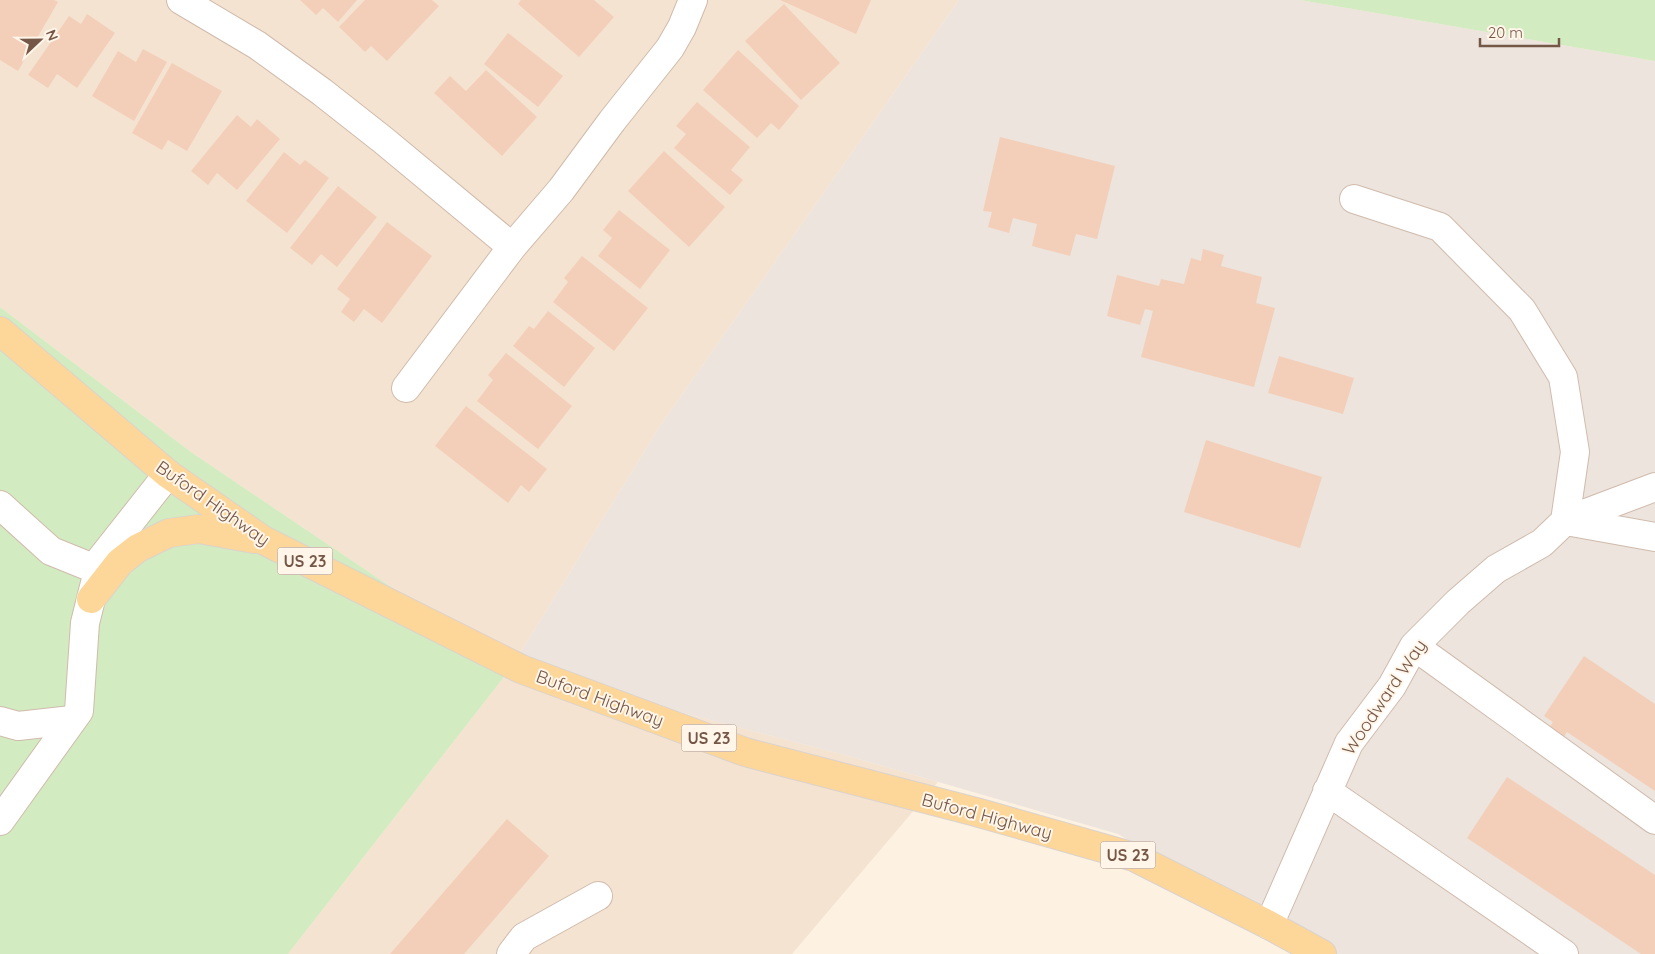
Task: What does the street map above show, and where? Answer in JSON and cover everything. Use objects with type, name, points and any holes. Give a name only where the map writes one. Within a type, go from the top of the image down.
[{"type":"main road","name":"Buford Highway","points":[[0,331],[168,474],[263,540],[521,669],[745,752],[976,812],[1134,857],[1322,954]]},
{"type":"main road","points":[[91,600],[120,562],[138,548],[169,533],[200,529],[263,540]]},
{"type":"street","points":[[181,0],[257,45],[322,92],[512,247]]},
{"type":"street","points":[[406,388],[512,247],[561,190],[612,121],[670,48],[682,27],[693,0]]},
{"type":"street","points":[[1354,199],[1440,227],[1522,310],[1563,377],[1576,452],[1565,521]]},
{"type":"street","points":[[0,821],[79,711],[85,624],[101,559],[168,474]]},
{"type":"street","points":[[1565,521],[1655,487]]},
{"type":"street","points":[[0,505],[51,551],[98,570]]},
{"type":"street","points":[[1565,521],[1655,537]]},
{"type":"street","name":"Woodward Way","points":[[1269,925],[1349,743],[1392,686],[1414,646],[1458,602],[1496,569],[1542,543],[1565,521]]},
{"type":"street","points":[[1414,646],[1655,820]]},
{"type":"street","points":[[0,722],[18,726],[72,720]]},
{"type":"street","points":[[1327,791],[1564,954]]},
{"type":"street","points":[[511,954],[524,937],[598,896]]},
{"type":"shaded area","points":[[0,0],[959,0],[660,426],[511,668],[191,452],[0,307]]},
{"type":"shaded area","points":[[959,0],[1300,0],[1655,61],[1655,954],[1331,954],[1288,933],[1118,834],[845,755],[511,668],[660,426]]},
{"type":"shaded area","points":[[511,668],[845,755],[938,782],[792,954],[288,954]]},
{"type":"green space","points":[[1300,0],[1655,0],[1655,61]]},
{"type":"green space","points":[[0,307],[191,452],[511,668],[288,954],[0,954]]},
{"type":"building","points":[[0,0],[54,0],[58,2],[18,71],[0,60]]},
{"type":"building","points":[[300,0],[357,0],[338,22],[323,8],[316,15]]},
{"type":"building","points":[[365,0],[432,0],[439,6],[387,61],[371,46],[365,52],[339,27]]},
{"type":"building","points":[[521,0],[594,0],[614,17],[579,57],[518,4]]},
{"type":"building","points":[[780,0],[871,0],[856,34]]},
{"type":"building","points":[[784,4],[840,63],[801,100],[745,41]]},
{"type":"building","points":[[87,14],[115,33],[77,88],[57,74],[48,88],[28,75],[69,16],[81,24]]},
{"type":"building","points":[[508,33],[563,76],[538,107],[484,64]]},
{"type":"building","points":[[143,49],[167,62],[134,121],[92,96],[118,51],[136,62]]},
{"type":"building","points":[[738,50],[799,106],[779,130],[771,123],[757,138],[703,90]]},
{"type":"building","points":[[172,63],[222,91],[187,151],[168,140],[162,150],[132,133]]},
{"type":"building","points":[[486,70],[537,117],[502,156],[434,93],[450,76],[466,91]]},
{"type":"building","points":[[697,102],[750,147],[731,170],[743,180],[730,195],[674,148],[686,134],[676,126]]},
{"type":"building","points":[[237,115],[251,127],[257,119],[280,139],[237,190],[217,173],[208,185],[191,171]]},
{"type":"building","points":[[1000,137],[1115,166],[1097,239],[1076,234],[1070,256],[1032,246],[1037,224],[1013,218],[1009,233],[988,227],[992,212],[983,211]]},
{"type":"building","points":[[664,151],[725,207],[689,247],[628,191]]},
{"type":"building","points":[[284,152],[300,165],[305,160],[329,178],[287,233],[246,201]]},
{"type":"building","points":[[338,186],[377,217],[337,267],[321,254],[312,265],[290,248]]},
{"type":"building","points":[[619,210],[670,250],[640,289],[598,256],[612,238],[603,230]]},
{"type":"building","points":[[387,222],[432,256],[382,323],[364,309],[354,322],[341,312],[350,299],[337,289]]},
{"type":"building","points":[[1203,249],[1224,255],[1221,266],[1262,277],[1256,303],[1275,308],[1254,387],[1141,357],[1153,311],[1145,309],[1140,325],[1107,316],[1117,275],[1159,286],[1161,279],[1184,284],[1191,258],[1201,261]]},
{"type":"building","points":[[582,256],[648,308],[614,351],[553,302],[568,282],[564,278]]},
{"type":"building","points":[[548,311],[595,348],[564,387],[513,346],[529,326],[534,329]]},
{"type":"building","points":[[506,353],[572,406],[538,449],[477,401],[493,380],[488,375]]},
{"type":"building","points":[[1279,356],[1354,378],[1343,414],[1268,393]]},
{"type":"building","points":[[466,406],[547,469],[529,492],[521,485],[508,503],[435,446]]},
{"type":"building","points":[[1206,440],[1322,477],[1300,548],[1184,512]]},
{"type":"building","points":[[1584,656],[1655,704],[1655,791],[1567,732],[1562,740],[1548,730],[1553,722],[1544,716]]},
{"type":"building","points":[[1507,777],[1655,875],[1655,954],[1641,954],[1467,838]]},
{"type":"building","points":[[507,819],[549,856],[464,954],[390,954]]}]
